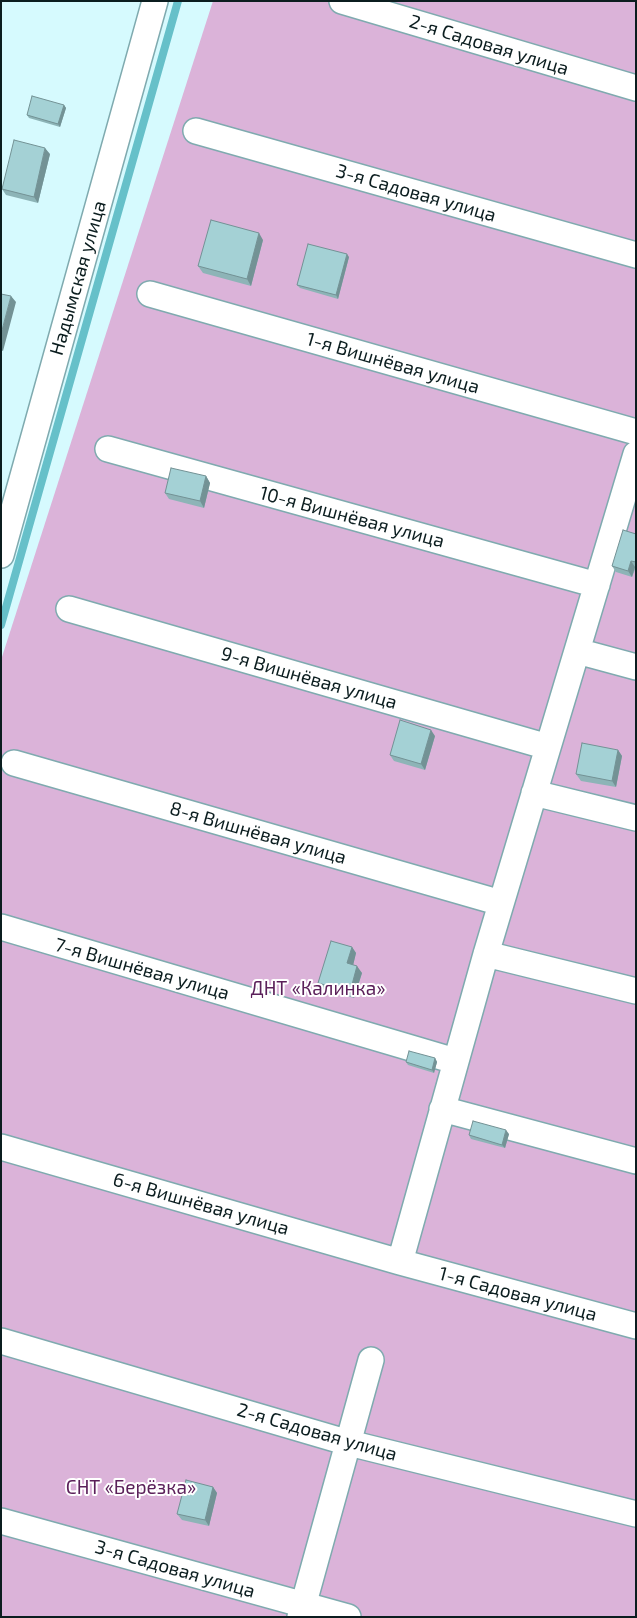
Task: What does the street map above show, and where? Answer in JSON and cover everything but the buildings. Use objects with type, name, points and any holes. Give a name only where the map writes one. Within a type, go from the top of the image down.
[{"type":"street","name":"Надымская улица","points":[[1,556],[155,1]]},
{"type":"street","name":"2-я Садовая улица","points":[[342,1],[636,88]]},
{"type":"street","name":"3-я Садовая улица","points":[[196,131],[636,255]]},
{"type":"street","name":"1-я Вишнёвая улица","points":[[150,294],[636,432]]},
{"type":"street","name":"10-я Вишнёвая улица","points":[[108,449],[597,585]]},
{"type":"street","points":[[400,1262],[486,954],[636,454]]},
{"type":"street","name":"9-я Вишнёвая улица","points":[[69,609],[548,746]]},
{"type":"street","points":[[577,651],[636,667]]},
{"type":"street","name":"8-я Вишнёвая улица","points":[[14,763],[501,903]]},
{"type":"street","points":[[534,793],[636,818]]},
{"type":"street","name":"7-я Вишнёвая улица","points":[[1,927],[455,1061]]},
{"type":"street","points":[[486,954],[636,991]]},
{"type":"street","points":[[442,1110],[636,1161]]},
{"type":"street","name":"6-я Вишнёвая улица","points":[[1,1147],[400,1262]]},
{"type":"street","name":"1-я Садовая улица","points":[[400,1262],[636,1326]]},
{"type":"street","name":"2-я Садовая улица","points":[[1,1341],[349,1443],[636,1514]]},
{"type":"street","points":[[302,1611],[372,1360]]},
{"type":"street","name":"3-я Садовая улица","points":[[1,1521],[302,1611],[348,1617]]},
{"type":"green space","name":"ДНТ «Калинка»","points":[[213,1],[636,1],[636,1617],[1,1617],[1,660]]},
{"type":"waterway","points":[[1,625],[178,1]]},
{"type":"park label","name":"СНТ «Берёзка»","points":[[131,1488]]}]
